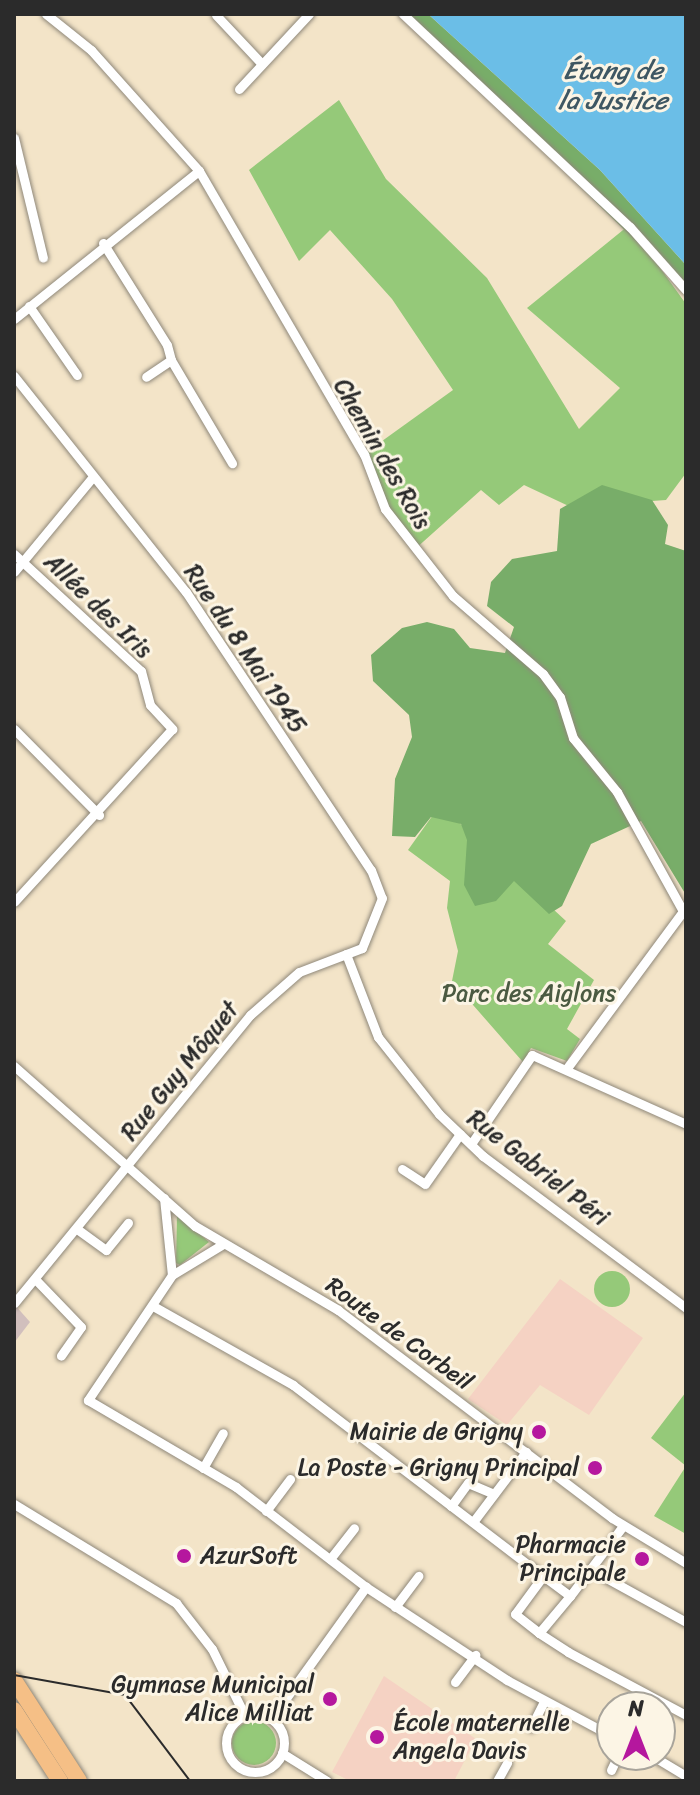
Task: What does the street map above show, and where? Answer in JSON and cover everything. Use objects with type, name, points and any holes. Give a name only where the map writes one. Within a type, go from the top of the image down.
[{"type":"highway","points":[[14,1680],[79,1781]]},
{"type":"highway","points":[[14,1710],[60,1781]]},
{"type":"street","name":"Chemin des Rois","points":[[46,14],[91,50],[199,171],[364,454],[385,509],[453,596],[543,674],[560,697],[573,738],[617,792],[684,909]]},
{"type":"street","points":[[239,89],[309,14]]},
{"type":"street","points":[[403,14],[630,227],[686,290]]},
{"type":"street","points":[[216,15],[262,64]]},
{"type":"street","points":[[14,138],[43,258]]},
{"type":"street","points":[[14,319],[103,243],[199,171]]},
{"type":"street","points":[[103,243],[160,328],[171,360],[232,463]]},
{"type":"street","points":[[29,306],[77,375]]},
{"type":"street","points":[[146,377],[171,360]]},
{"type":"street","name":"Rue du 8 Mai 1945","points":[[14,376],[91,479],[186,592],[377,880],[377,919],[362,948],[346,954]]},
{"type":"street","points":[[14,572],[91,479]]},
{"type":"street","name":"Allée des Iris","points":[[14,554],[141,671],[150,705],[172,729],[99,815]]},
{"type":"street","points":[[14,729],[99,815],[14,902]]},
{"type":"street","points":[[567,1068],[684,909]]},
{"type":"street","name":"Rue Gabriel Péri","points":[[346,954],[378,1037],[460,1134],[686,1308]]},
{"type":"street","name":"Rue Guy Môquet","points":[[14,1303],[36,1280],[250,1015],[299,972],[346,954]]},
{"type":"street","points":[[471,1144],[532,1055],[567,1068],[686,1124]]},
{"type":"street","name":"Route de Corbeil","points":[[14,1066],[164,1198],[223,1244],[338,1310],[623,1526],[686,1563]]},
{"type":"street","points":[[402,1169],[425,1184],[460,1134]]},
{"type":"street","points":[[164,1198],[172,1275]]},
{"type":"street","points":[[77,1229],[106,1250],[128,1223]]},
{"type":"street","points":[[223,1244],[172,1275],[88,1400],[203,1468],[395,1607],[475,1655],[544,1702],[596,1728]]},
{"type":"street","points":[[36,1280],[81,1327],[61,1356]]},
{"type":"street","points":[[153,1306],[293,1385],[570,1596]]},
{"type":"street","points":[[203,1468],[223,1433]]},
{"type":"street","points":[[473,1522],[526,1452]]},
{"type":"street","points":[[266,1511],[290,1479]]},
{"type":"street","points":[[451,1506],[468,1483],[494,1494]]},
{"type":"street","points":[[14,1504],[176,1603],[212,1649],[245,1716]]},
{"type":"street","points":[[539,1633],[623,1526]]},
{"type":"street","points":[[330,1559],[354,1528]]},
{"type":"street","points":[[590,1569],[686,1622]]},
{"type":"street","points":[[395,1607],[418,1576]]},
{"type":"street","points":[[543,1576],[515,1614],[539,1633],[686,1715]]},
{"type":"street","points":[[271,1719],[366,1587]]},
{"type":"street","points":[[455,1682],[475,1655]]},
{"type":"street","points":[[531,1727],[544,1702]]},
{"type":"street","points":[[245,1716],[271,1719],[283,1734],[282,1753],[259,1776],[238,1766],[227,1749],[230,1729],[245,1716]]},
{"type":"street","points":[[282,1753],[327,1781]]},
{"type":"street","points":[[497,1781],[507,1763]]},
{"type":"street","points":[[682,1781],[686,1776]]},
{"type":"shaded area","points":[[560,1279],[643,1338],[589,1415],[540,1385],[507,1425],[468,1399]]},
{"type":"shaded area","points":[[14,1304],[30,1322],[14,1343]]},
{"type":"shaded area","points":[[384,1676],[476,1739],[454,1781],[350,1781],[332,1772]]},
{"type":"green space","points":[[403,14],[428,14],[600,170],[686,265],[686,290]]},
{"type":"green space","points":[[339,100],[386,179],[487,278],[579,429],[620,388],[527,308],[628,226],[638,237],[686,304],[686,473],[666,500],[610,504],[592,517],[524,485],[499,505],[481,490],[414,550],[385,509],[364,454],[453,390],[392,299],[330,230],[299,261],[249,170]]},
{"type":"green space","points":[[602,485],[652,500],[668,525],[665,544],[686,551],[686,895],[641,821],[591,844],[562,906],[549,914],[514,881],[496,901],[475,906],[464,885],[467,840],[461,824],[431,817],[415,837],[392,836],[395,779],[412,737],[409,715],[373,681],[371,655],[402,628],[427,622],[454,629],[470,648],[505,653],[514,627],[487,606],[491,582],[512,559],[557,551],[560,509]]},
{"type":"green space","name":"Parc des Aiglons","points":[[440,805],[566,921],[548,944],[594,980],[567,1029],[580,1039],[567,1061],[531,1048],[523,1062],[452,981],[458,951],[447,908],[450,881],[408,850]]},
{"type":"green space","points":[[177,1215],[209,1242],[180,1265],[176,1263]]},
{"type":"green space","points":[[612,1271],[625,1276],[630,1289],[625,1302],[612,1307],[599,1302],[594,1289],[599,1276]]},
{"type":"green space","points":[[686,1392],[686,1466],[651,1438]]},
{"type":"green space","points":[[686,1466],[686,1534],[654,1516]]},
{"type":"green space","points":[[254,1721],[270,1727],[276,1743],[270,1759],[254,1765],[238,1759],[232,1743],[238,1727]]},
{"type":"water","name":"Étang de la Justice","points":[[428,14],[686,14],[686,265],[600,170]]},
{"type":"tram line","points":[[14,1675],[125,1695],[190,1781]]},
{"type":"place","name":"Mairie de Grigny","points":[[539,1432]]},
{"type":"place","name":"La Poste - Grigny Principal","points":[[595,1468]]},
{"type":"place","name":"AzurSoft","points":[[184,1556]]},
{"type":"place","name":"Pharmacie Principale","points":[[642,1559]]},
{"type":"place","name":"Gymnase Municipal Alice Milliat","points":[[330,1699]]},
{"type":"place","name":"École maternelle Angela Davis","points":[[377,1737]]}]
